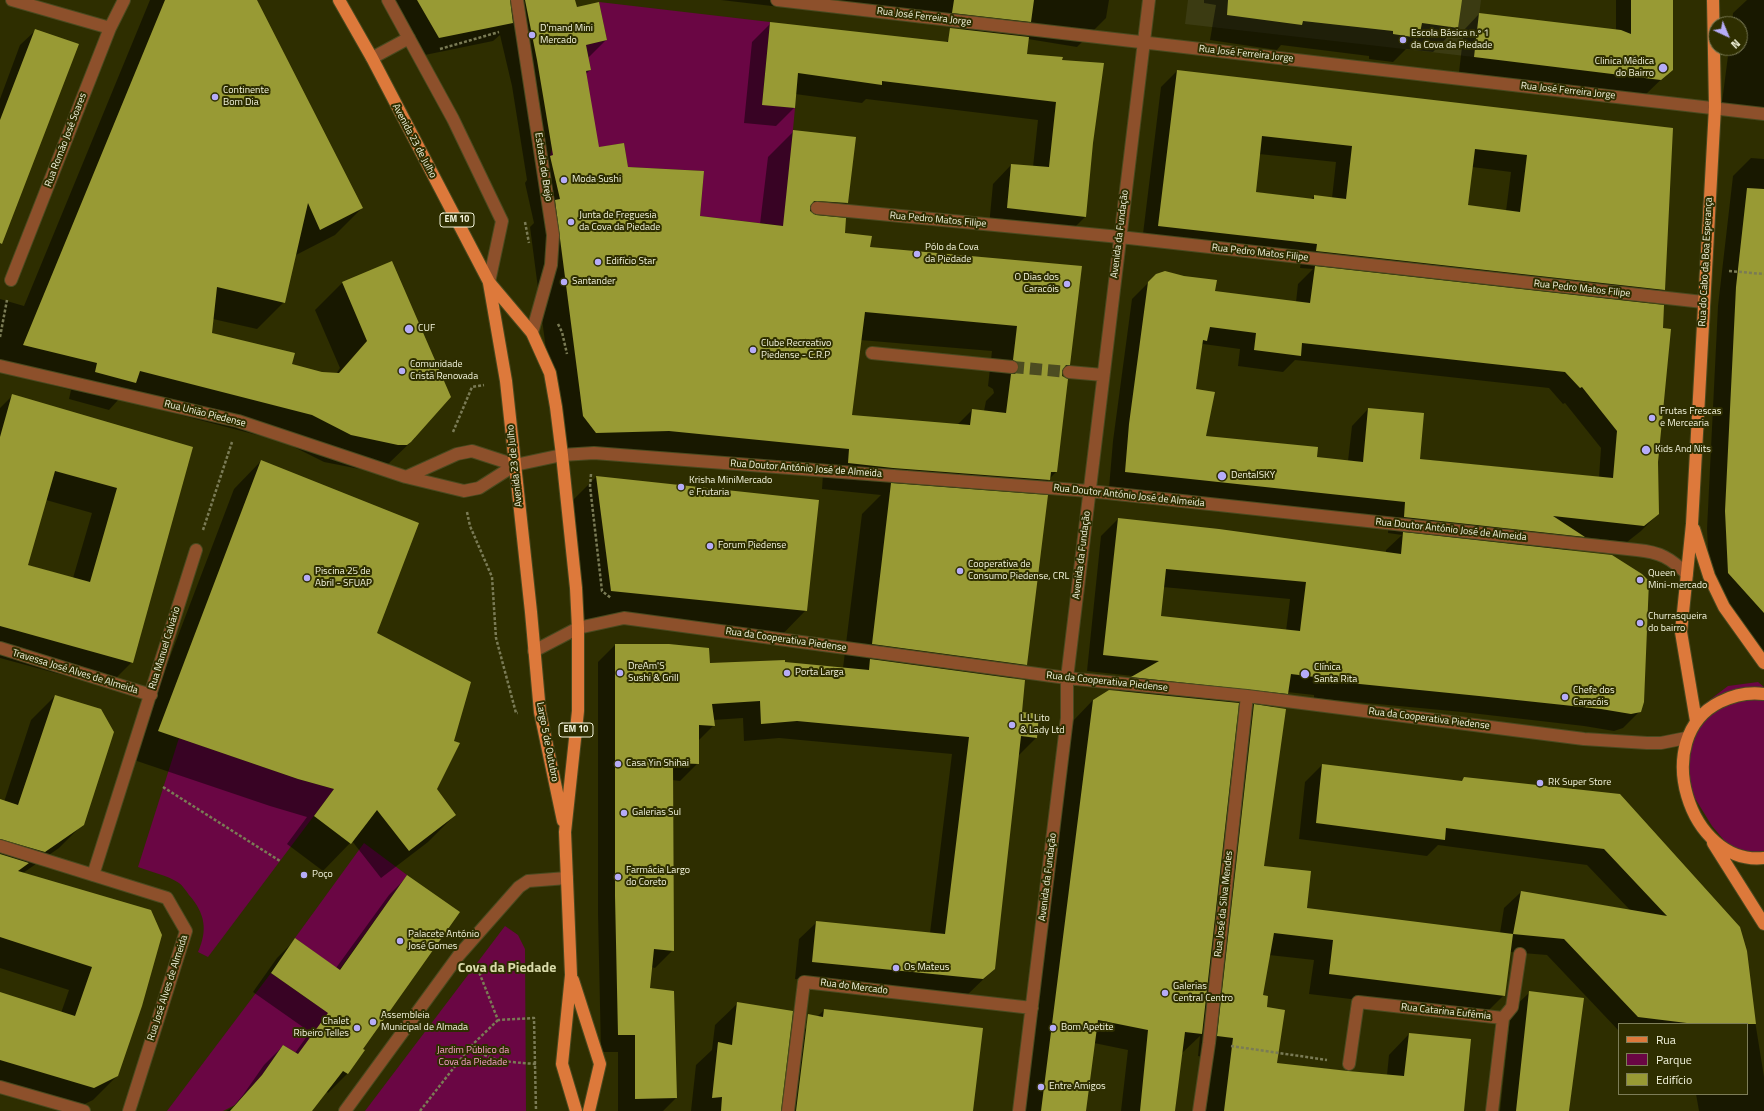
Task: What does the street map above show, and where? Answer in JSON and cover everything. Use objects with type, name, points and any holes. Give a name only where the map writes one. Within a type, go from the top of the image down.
[{"type":"main road","name":"Avenida 23 de Julho","points":[[339,0],[372,58],[423,160],[462,228],[489,282],[532,333],[550,373],[562,455],[576,588],[578,628]]},
{"type":"main road","name":"Rua do Cabo da Boa Esperança","points":[[1696,721],[1681,632],[1692,524],[1715,107],[1713,0]]},
{"type":"main road","name":"Avenida 23 de Julho","points":[[489,282],[506,381],[534,651]]},
{"type":"main road","name":"Rua do Cabo da Boa Esperança","points":[[1692,524],[1709,576],[1724,607],[1764,663]]},
{"type":"main road","name":"Largo 5 de Outubro","points":[[576,1111],[562,1064],[571,975],[565,832],[578,711],[578,628]]},
{"type":"main road","name":"Largo 5 de Outubro","points":[[534,651],[540,712],[565,832]]},
{"type":"main road","points":[[1764,694],[1745,693],[1729,697],[1711,706],[1696,721],[1686,738],[1682,758],[1683,776],[1692,809],[1764,924]]},
{"type":"main road","points":[[1710,837],[1722,847],[1738,855],[1758,859],[1764,858]]},
{"type":"main road","name":"Largo 5 de Outubro","points":[[571,975],[600,1064],[589,1111]]},
{"type":"street","points":[[12,0],[110,28]]},
{"type":"street","name":"Rua Romão José Soares","points":[[11,280],[110,28],[124,0]]},
{"type":"street","points":[[388,0],[453,119],[502,221],[489,282]]},
{"type":"street","name":"Estrada do Brejo","points":[[517,0],[553,235],[551,265],[532,333]]},
{"type":"street","name":"Rua José Ferreira Jorge","points":[[777,0],[1715,107],[1764,114]]},
{"type":"street","name":"Avenida da Fundação","points":[[1019,1111],[1067,718],[1067,678],[1149,0]]},
{"type":"street","points":[[372,58],[409,38]]},
{"type":"street","name":"Rua Pedro Matos Filipe","points":[[817,208],[1120,237],[1704,302]]},
{"type":"street","points":[[872,353],[1012,367]]},
{"type":"street","name":"Rua União Piedense","points":[[0,366],[238,421],[406,477],[464,491],[479,488],[514,465]]},
{"type":"street","points":[[1069,372],[1103,376]]},
{"type":"street","points":[[406,477],[457,454],[472,451],[514,465]]},
{"type":"street","name":"Rua Doutor António José de Almeida","points":[[514,465],[562,455],[594,453],[1089,491],[1655,552],[1673,561],[1687,574]]},
{"type":"street","name":"Rua Manuel Calvário","points":[[93,875],[196,550]]},
{"type":"street","name":"Rua da Cooperativa Piedense","points":[[534,651],[578,628],[624,618],[1067,678],[1247,696],[1584,739],[1661,743],[1686,738]]},
{"type":"street","name":"Travessa José Alves de Almeida","points":[[0,648],[151,695]]},
{"type":"street","name":"Rua José da Silva Mendes","points":[[1199,1111],[1209,1043],[1247,696]]},
{"type":"street","name":"Rua José Alves de Almeida","points":[[0,846],[167,898],[186,931],[129,1111]]},
{"type":"street","points":[[345,1111],[459,955],[519,887],[528,881],[567,878]]},
{"type":"street","points":[[1503,1018],[1512,1007],[1520,954]]},
{"type":"street","name":"Rua do Mercado","points":[[788,1111],[804,982],[1032,1008]]},
{"type":"street","name":"Rua Catarina Eufémia","points":[[1349,1064],[1358,1002],[1503,1018],[1492,1111]]},
{"type":"street","points":[[0,1087],[84,1111]]},
{"type":"path","points":[[436,50],[502,32]]},
{"type":"path","points":[[1706,269],[1764,274]]},
{"type":"path","points":[[0,337],[11,280]]},
{"type":"path","points":[[196,550],[213,503],[238,421]]},
{"type":"path","points":[[594,453],[590,486],[602,591],[610,598],[624,602],[624,618]]},
{"type":"path","points":[[162,787],[280,861]]},
{"type":"path","points":[[459,955],[479,972],[498,1020]]},
{"type":"path","points":[[420,1111],[470,1047],[498,1020],[534,1018],[536,1111]]},
{"type":"path","points":[[1209,1043],[1349,1064]]},
{"type":"path","points":[[470,1047],[480,1054],[501,1062],[562,1064]]},
{"type":"shaded area","name":"Escola Básica n.º 1 da Cova da Piedade","points":[[1188,0],[1481,0],[1474,57],[1185,24]]},
{"type":"green space","points":[[599,2],[770,22],[762,104],[795,108],[784,226],[700,216],[704,171],[628,167],[624,143],[550,156],[552,148],[542,81],[591,70],[586,45],[607,40]]},
{"type":"green space","points":[[1758,682],[1764,687],[1764,852],[1754,853],[1729,846],[1712,826],[1693,795],[1688,771],[1689,747],[1699,708],[1728,686]]},
{"type":"green space","points":[[179,738],[298,779],[334,789],[208,957],[198,952],[204,929],[202,915],[199,908],[179,883],[138,867]]},
{"type":"green space","points":[[364,843],[407,875],[340,969],[365,988],[298,1054],[283,1045],[262,1075],[235,1105],[223,1111],[167,1111],[271,973],[315,1004],[339,970],[295,938]]},
{"type":"green space","name":"Jardim Público da Cova da Piedade","points":[[505,926],[518,935],[525,949],[526,1111],[365,1111]]},
{"type":"building","points":[[165,0],[257,0],[363,208],[320,230],[308,203],[285,303],[217,287],[212,333],[295,353],[292,364],[322,372],[339,373],[367,341],[342,282],[392,261],[451,397],[407,445],[398,445],[351,435],[312,415],[140,371],[136,383],[95,372],[97,363],[23,345]]},
{"type":"building","points":[[417,0],[510,0],[513,23],[439,38]]},
{"type":"building","points":[[525,0],[575,0],[577,7],[599,2],[607,40],[586,45],[591,70],[586,71],[599,147],[624,143],[628,167],[704,171],[700,216],[783,226],[793,130],[856,137],[848,203],[814,201],[810,207],[810,211],[816,215],[846,218],[845,233],[872,236],[870,247],[1082,266],[1070,365],[1066,365],[1062,371],[1062,376],[1068,379],[1057,472],[1051,472],[1050,480],[893,468],[848,463],[849,449],[669,431],[596,433],[583,416],[555,200],[560,199],[550,156],[553,155]],"holes":[[[865,312],[1017,326],[1013,360],[1019,364],[1019,368],[1015,374],[1011,374],[1006,413],[972,409],[970,425],[852,415]]]},
{"type":"building","points":[[954,0],[1034,0],[1031,22],[952,13]]},
{"type":"building","points":[[1228,0],[1462,0],[1458,28],[1422,23],[1419,38],[1393,34],[1393,31],[1303,21],[1302,25],[1227,15]]},
{"type":"building","points":[[1631,0],[1673,0],[1673,70],[1661,80],[1474,57],[1479,13],[1621,30],[1631,34]]},
{"type":"building","points":[[770,22],[948,42],[950,28],[1029,37],[1027,54],[1063,57],[1062,60],[1104,63],[1093,143],[1086,217],[1007,208],[1011,164],[1049,167],[1056,102],[882,81],[882,85],[798,73],[795,108],[762,105]]},
{"type":"building","points":[[35,29],[79,44],[2,244],[0,243],[0,120]]},
{"type":"building","points":[[1177,70],[1673,128],[1665,290],[1316,251],[1317,244],[1158,226]],"holes":[[[1262,136],[1352,146],[1346,199],[1314,195],[1314,199],[1256,192]],[[1475,149],[1527,155],[1520,212],[1468,205]]]},
{"type":"building","points":[[1747,188],[1764,189],[1764,613],[1728,573],[1725,511],[1736,287]]},
{"type":"building","points":[[1315,266],[1664,305],[1663,328],[1671,329],[1658,462],[1659,514],[1644,526],[1553,516],[1585,537],[1404,517],[1405,502],[1125,472],[1129,424],[1148,282],[1156,274],[1165,271],[1184,276],[1217,280],[1215,291],[1310,303]],"holes":[[[1210,327],[1256,333],[1254,350],[1301,356],[1302,343],[1565,372],[1580,388],[1582,387],[1617,431],[1613,478],[1420,459],[1424,413],[1368,408],[1363,462],[1317,457],[1318,447],[1206,436],[1215,392],[1196,389],[1203,340],[1207,341]]]},
{"type":"building","points":[[12,394],[193,447],[133,663],[0,626],[0,437]],"holes":[[[55,471],[117,488],[90,582],[28,565]]]},
{"type":"building","name":"Piscina 25 de Abril - SFUAP","points":[[261,460],[419,523],[377,633],[471,682],[454,741],[460,743],[437,789],[456,815],[409,851],[377,810],[351,844],[314,816],[334,789],[298,779],[158,731]]},
{"type":"building","name":"Forum Piedense","points":[[596,476],[819,500],[807,611],[611,591]]},
{"type":"building","name":"Cooperativa de Consumo Piedense, CRL","points":[[891,483],[1048,495],[1027,665],[872,644]]},
{"type":"building","points":[[1118,518],[1219,529],[1401,554],[1403,532],[1612,555],[1642,574],[1649,581],[1644,702],[1641,712],[1631,714],[1601,709],[1330,681],[1331,679],[1291,674],[1288,694],[1131,677],[1159,661],[1103,655]],"holes":[[[1166,569],[1306,582],[1300,631],[1161,616]]]},
{"type":"building","points":[[615,644],[669,644],[709,648],[710,663],[785,660],[785,662],[869,670],[870,659],[1025,680],[1022,712],[1039,714],[1037,738],[1021,736],[995,969],[983,979],[812,962],[816,921],[945,934],[969,737],[797,721],[761,724],[760,701],[712,704],[715,726],[699,725],[699,764],[673,763],[674,951],[654,949],[650,988],[674,991],[677,1098],[635,1099],[635,1035],[618,1035],[615,896]]},
{"type":"building","points":[[1109,690],[1239,703],[1202,1034],[1185,1032],[1175,1111],[1140,1111],[1148,1030],[1098,1020],[1086,1111],[1041,1111],[1093,700]]},
{"type":"building","points":[[55,695],[101,709],[114,732],[84,825],[45,852],[0,839],[0,799],[18,805]]},
{"type":"building","points":[[1254,704],[1286,709],[1264,866],[1311,871],[1307,908],[1513,934],[1505,996],[1329,974],[1333,940],[1274,933],[1263,995],[1268,996],[1267,1007],[1285,1010],[1277,1063],[1404,1076],[1409,1033],[1471,1039],[1464,1111],[1224,1111],[1233,1038],[1217,1036]]},
{"type":"building","points":[[1322,764],[1462,781],[1464,777],[1620,794],[1740,927],[1747,951],[1756,1024],[1687,1023],[1638,1017],[1564,939],[1513,934],[1521,891],[1667,916],[1604,849],[1446,828],[1445,840],[1316,823]]},
{"type":"building","points":[[0,854],[29,863],[18,871],[151,910],[162,935],[142,1006],[118,1076],[94,1088],[0,1060],[0,992],[75,1016],[92,967],[0,937]]},
{"type":"building","points":[[407,875],[460,912],[363,1049],[365,1050],[348,1074],[343,1071],[312,1111],[230,1111],[262,1075],[283,1045],[298,1054],[328,1013],[271,973],[295,938],[340,970]]},
{"type":"building","points":[[1529,991],[1584,998],[1569,1111],[1516,1111]]},
{"type":"building","points":[[737,1002],[793,1011],[781,1111],[721,1111],[722,1097],[712,1098],[718,1042],[732,1045]]},
{"type":"building","points":[[824,1009],[983,1028],[973,1111],[796,1111],[808,1014],[823,1017]]},
{"type":"tunnel","points":[[1012,367],[1069,372]]},
{"type":"place","name":"D'mand Mini Mercado","points":[[532,35]]},
{"type":"place","name":"Escola Básica n.º 1 da Cova da Piedade","points":[[1403,40]]},
{"type":"place","name":"Clinica Médica do Bairro","points":[[1663,68]]},
{"type":"place","name":"Continente Bom Dia","points":[[215,97]]},
{"type":"place","name":"Moda Sushi","points":[[564,180]]},
{"type":"place","name":"Junta de Freguesia da Cova da Piedade","points":[[571,222]]},
{"type":"place","name":"Pólo da Cova da Piedade","points":[[917,254]]},
{"type":"place","name":"Edifício Star","points":[[598,262]]},
{"type":"place","name":"Santander","points":[[564,282]]},
{"type":"place","name":"O Dias dos Caracóis","points":[[1067,284]]},
{"type":"place","name":"CUF","points":[[409,329]]},
{"type":"place","name":"Clube Recreativo Piedense - C.R.P","points":[[753,350]]},
{"type":"place","name":"Comunidade Cristã Renovada","points":[[402,371]]},
{"type":"place","name":"Frutas Frescas e Mercearia","points":[[1652,418]]},
{"type":"place","name":"Kids And Nits","points":[[1646,450]]},
{"type":"place","name":"DentalSKY","points":[[1222,476]]},
{"type":"place","name":"Krisha MiniMercado e Frutaria","points":[[681,487]]},
{"type":"place","name":"Forum Piedense","points":[[710,546]]},
{"type":"place","name":"Cooperativa de Consumo Piedense, CRL","points":[[960,571]]},
{"type":"place","name":"Piscina 25 de Abril - SFUAP","points":[[307,578]]},
{"type":"place","name":"Queen Mini-mercado","points":[[1640,580]]},
{"type":"place","name":"Churrasqueira do bairro","points":[[1640,623]]},
{"type":"place","name":"DreAm'S Sushi & Grill","points":[[620,673]]},
{"type":"place","name":"Porta Larga","points":[[787,673]]},
{"type":"place","name":"Clínica Santa Rita","points":[[1305,674]]},
{"type":"place","name":"Chefe dos Caracóis","points":[[1565,697]]},
{"type":"place","name":"L.L Lito & Lady Ltd","points":[[1012,725]]},
{"type":"place","name":"Casa Yin Shihai","points":[[618,764]]},
{"type":"place","name":"RK Super Store","points":[[1540,783]]},
{"type":"place","name":"Galerias Sul","points":[[624,813]]},
{"type":"place","name":"Poço","points":[[304,875]]},
{"type":"place","name":"Farmácia Largo do Coreto","points":[[618,877]]},
{"type":"place","name":"Palacete António José Gomes","points":[[400,941]]},
{"type":"place","name":"Os Mateus","points":[[896,968]]},
{"type":"place","name":"Galerias Central Centro","points":[[1165,993]]},
{"type":"place","name":"Assembleia Municipal de Almada","points":[[373,1022]]},
{"type":"place","name":"Chalet Ribeiro Telles","points":[[357,1028]]},
{"type":"place","name":"Bom Apetite","points":[[1053,1028]]},
{"type":"place","name":"Entre Amigos","points":[[1041,1087]]},
{"type":"district","name":"Cova da Piedade","points":[[507,969]]}]
